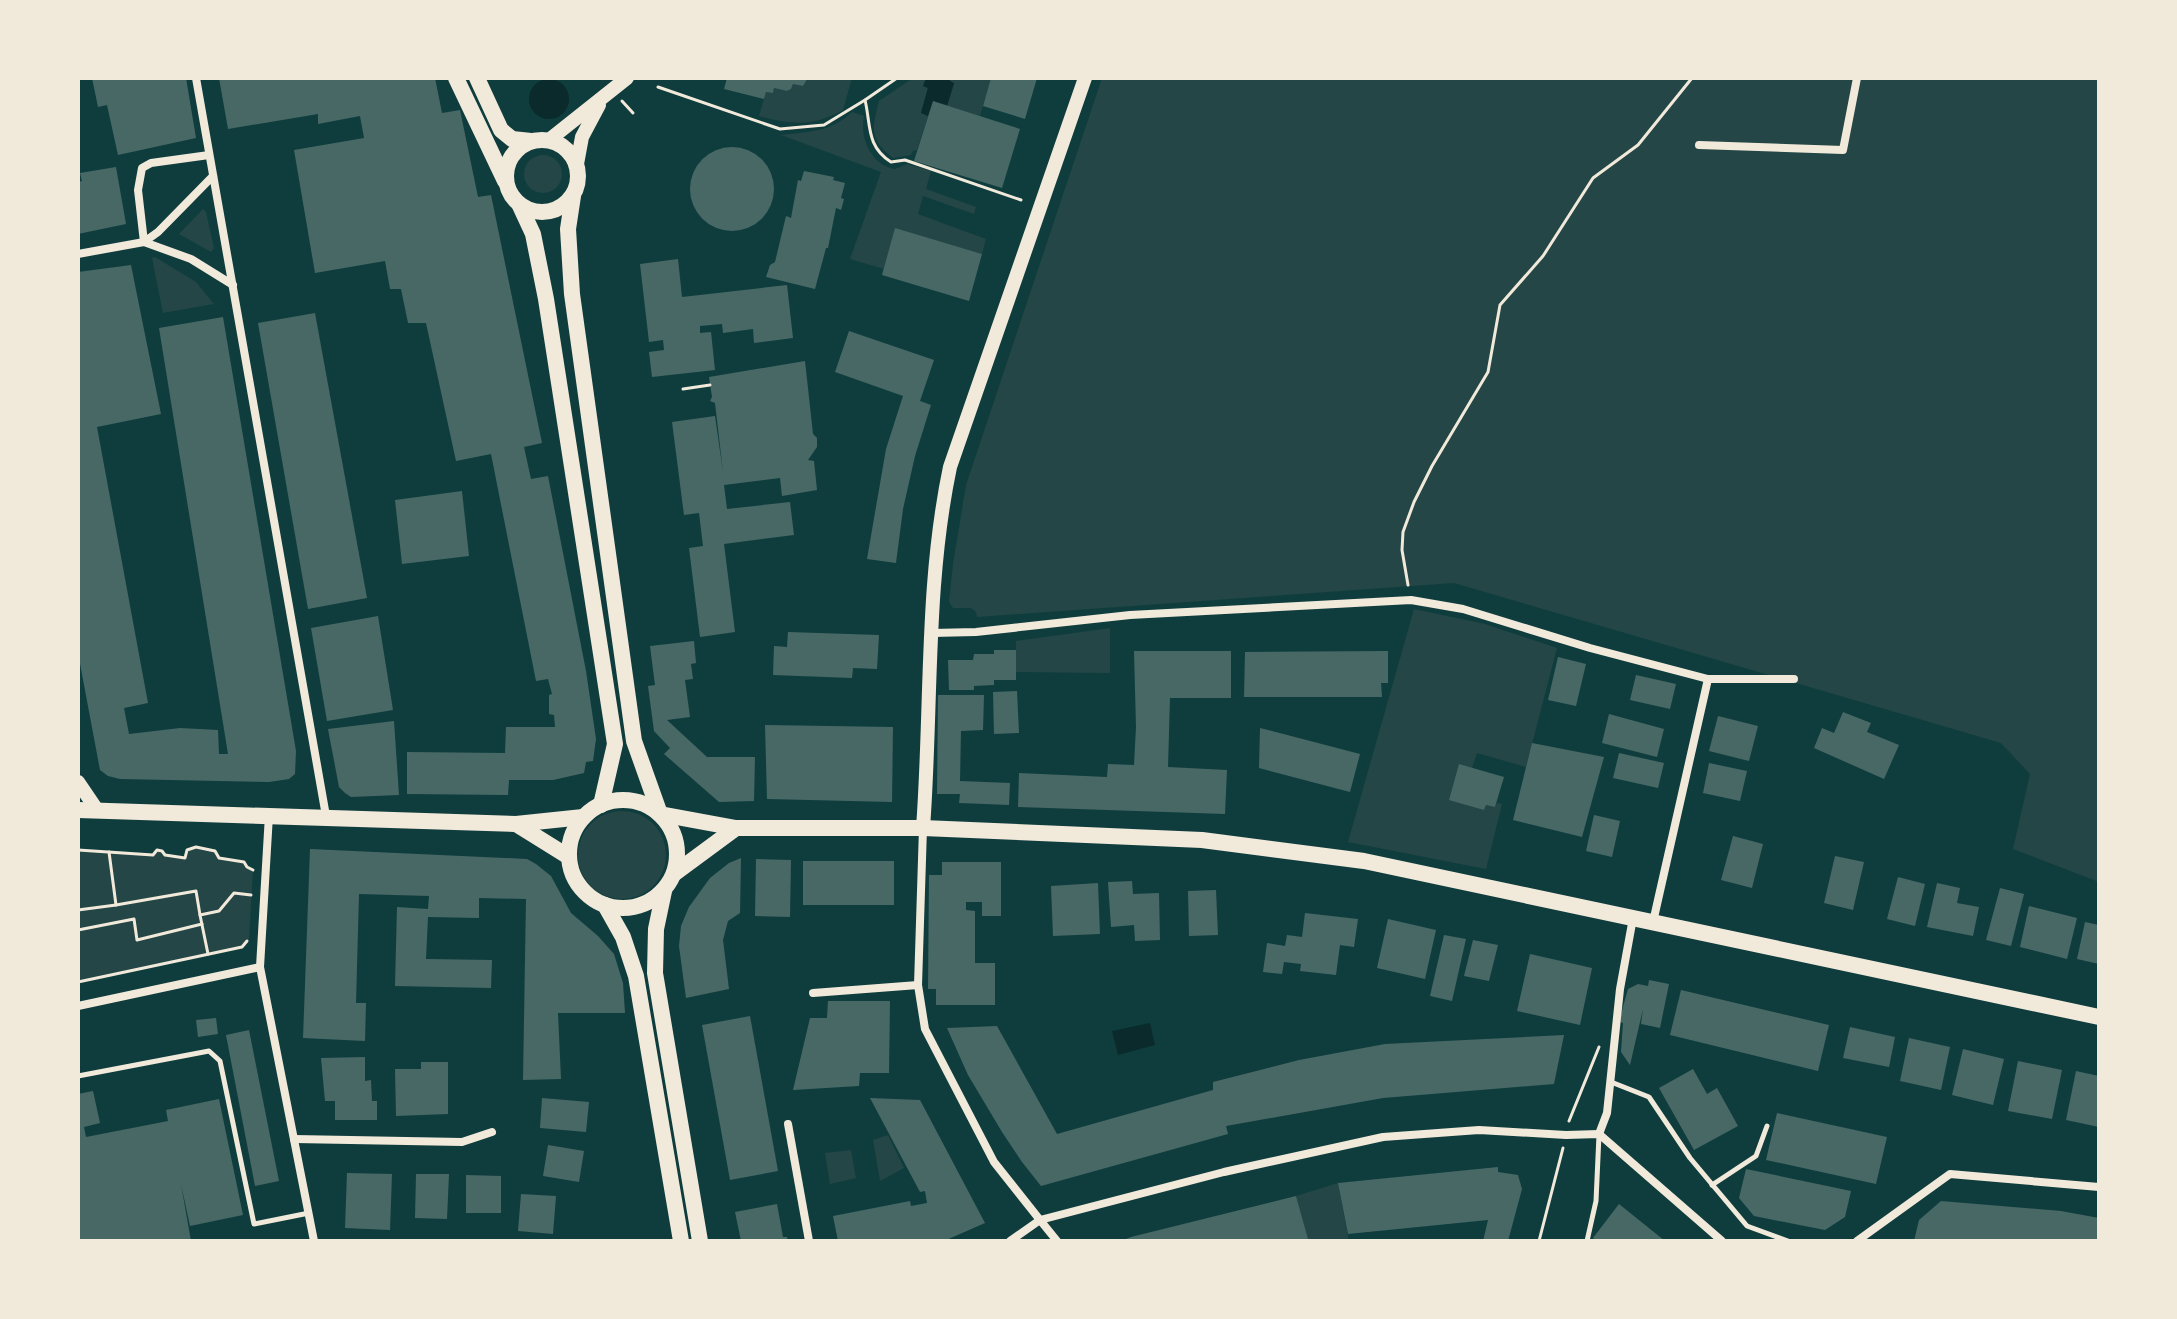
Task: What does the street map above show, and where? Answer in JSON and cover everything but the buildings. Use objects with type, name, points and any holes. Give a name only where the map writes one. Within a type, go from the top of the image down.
[{"type":"main road","points":[[456,78],[514,200],[529,211],[548,213],[566,205],[578,186],[577,164],[566,149],[549,140],[512,139],[501,130],[477,78]]},
{"type":"main road","points":[[506,183],[508,162],[521,146],[531,141]]},
{"type":"main road","points":[[573,196],[568,229],[572,294],[634,741],[660,814],[673,831],[678,852],[675,873]]},
{"type":"main road","points":[[520,206],[533,234],[546,299],[615,744],[601,805]]},
{"type":"main road","points":[[664,891],[646,904],[626,909],[605,905],[587,895],[574,877],[569,857],[572,836],[583,817],[601,805],[621,800],[642,803],[660,814],[736,828],[923,828],[1202,840],[1335,857],[2099,1017]]},
{"type":"main road","points":[[78,810],[516,824],[583,817]]},
{"type":"main road","points":[[516,824],[569,857]]},
{"type":"main road","points":[[700,1241],[655,973],[656,929],[664,891],[675,873],[736,828]]},
{"type":"main road","points":[[605,905],[623,937],[636,976],[681,1241]]},
{"type":"street","points":[[196,78],[326,816]]},
{"type":"street","points":[[549,140],[627,78]]},
{"type":"street","points":[[1057,1241],[994,1162],[945,1072],[925,1029],[918,985],[933,585],[940,515],[950,467],[1085,78]]},
{"type":"street","points":[[1699,145],[1843,150],[1857,78]]},
{"type":"street","points":[[577,164],[582,137],[601,101]]},
{"type":"street","points":[[144,242],[138,190],[142,168],[151,163],[209,155]]},
{"type":"street","points":[[78,254],[144,242],[158,232],[213,176]]},
{"type":"street","points":[[144,242],[191,259],[233,285]]},
{"type":"street","points":[[932,633],[976,632],[1130,615],[1411,600],[1463,609],[1590,648],[1708,679],[1794,679]]},
{"type":"street","points":[[1653,922],[1708,679]]},
{"type":"street","points":[[78,782],[97,810]]},
{"type":"street","points":[[269,814],[260,967],[314,1241]]},
{"type":"street","points":[[1599,1134],[1607,1113],[1620,989],[1633,918]]},
{"type":"street","points":[[78,1006],[260,967]]},
{"type":"street","points":[[813,993],[918,985]]},
{"type":"street","points":[[788,1124],[809,1241]]},
{"type":"street","points":[[1010,1241],[1040,1220],[1283,1158],[1383,1137],[1479,1130],[1599,1134],[1722,1241]]},
{"type":"street","points":[[294,1139],[462,1142],[492,1132]]},
{"type":"street","points":[[1857,1241],[1950,1174],[2099,1187]]},
{"type":"lane","points":[[78,1076],[209,1051],[220,1061],[254,1224],[309,1213]]},
{"type":"lane","points":[[1611,1082],[1649,1097],[1690,1158],[1747,1226],[1788,1241]]},
{"type":"lane","points":[[1712,1185],[1756,1156],[1767,1126]]},
{"type":"lane","points":[[1587,1241],[1596,1201],[1599,1134]]},
{"type":"path","points":[[658,87],[780,129],[824,125],[897,78]]},
{"type":"path","points":[[1411,600],[1402,550],[1403,532],[1432,466],[1488,372],[1500,305],[1543,256],[1593,178],[1638,145],[1692,78]]},
{"type":"path","points":[[865,100],[871,141],[880,155],[891,162],[905,160],[1021,200]]},
{"type":"path","points":[[683,389],[710,385]]},
{"type":"path","points":[[78,850],[153,855],[157,850],[165,855],[185,858],[187,850],[196,847],[215,851],[219,858],[244,862],[253,869],[252,882]]},
{"type":"path","points":[[109,852],[116,905]]},
{"type":"path","points":[[78,910],[196,891],[208,955]]},
{"type":"path","points":[[200,915],[219,911],[234,893],[251,895]]},
{"type":"path","points":[[78,930],[134,919],[137,940],[202,924]]},
{"type":"path","points":[[78,982],[242,947],[249,939]]},
{"type":"shaded area","points":[[808,78],[852,78],[843,110],[802,123],[759,116],[766,92],[773,93],[774,88],[787,91],[793,84],[803,86]]},
{"type":"shaded area","points":[[913,78],[926,78],[924,86],[928,88],[921,112],[928,116],[917,150],[911,155],[893,158],[880,145],[874,132],[879,101]]},
{"type":"shaded area","points":[[926,78],[950,78],[954,83],[947,106],[933,102],[928,116],[921,113],[928,88],[923,86]]},
{"type":"shaded area","points":[[950,78],[991,78],[980,116],[947,106],[954,84],[949,81]]},
{"type":"shaded area","points":[[1102,78],[2099,78],[2099,882],[2013,849],[2030,774],[2001,743],[1454,583],[977,617],[971,608],[953,608],[949,602],[953,564],[966,485]]},
{"type":"shaded area","points":[[549,79],[563,85],[569,99],[563,113],[549,119],[535,113],[529,99],[535,85]]},
{"type":"shaded area","points":[[852,112],[864,116],[866,142],[880,163],[895,169],[907,164],[931,171],[926,189],[976,207],[974,214],[923,196],[918,214],[986,239],[982,254],[896,229],[884,269],[850,259],[881,172],[781,135],[828,127]]},
{"type":"shaded area","points":[[543,155],[557,160],[562,174],[557,188],[543,193],[529,188],[524,174],[529,160]]},
{"type":"shaded area","points":[[203,209],[214,248],[211,252],[179,234]]},
{"type":"shaded area","points":[[152,258],[196,282],[214,304],[163,313]]},
{"type":"shaded area","points":[[1414,609],[1485,624],[1557,648],[1526,767],[1477,753],[1472,768],[1484,810],[1486,805],[1495,807],[1497,803],[1502,804],[1486,869],[1348,842]]},
{"type":"shaded area","points":[[1110,628],[1110,673],[1016,672],[1016,641]]},
{"type":"shaded area","points":[[622,811],[639,815],[653,824],[662,838],[666,855],[662,872],[653,886],[639,895],[622,899],[605,895],[591,886],[582,872],[578,855],[582,838],[591,824],[605,815]]},
{"type":"shaded area","points":[[196,847],[215,851],[219,858],[244,862],[253,869],[249,939],[242,947],[78,982],[78,850],[153,855],[157,850],[165,855],[185,858],[187,850]]},
{"type":"shaded area","points":[[1150,1023],[1155,1045],[1118,1055],[1112,1031]]},
{"type":"shaded area","points":[[888,1135],[904,1168],[880,1181],[873,1140]]},
{"type":"shaded area","points":[[851,1150],[856,1178],[830,1184],[825,1153]]},
{"type":"shaded area","points":[[1338,1183],[1349,1241],[1308,1241],[1296,1196]]}]
